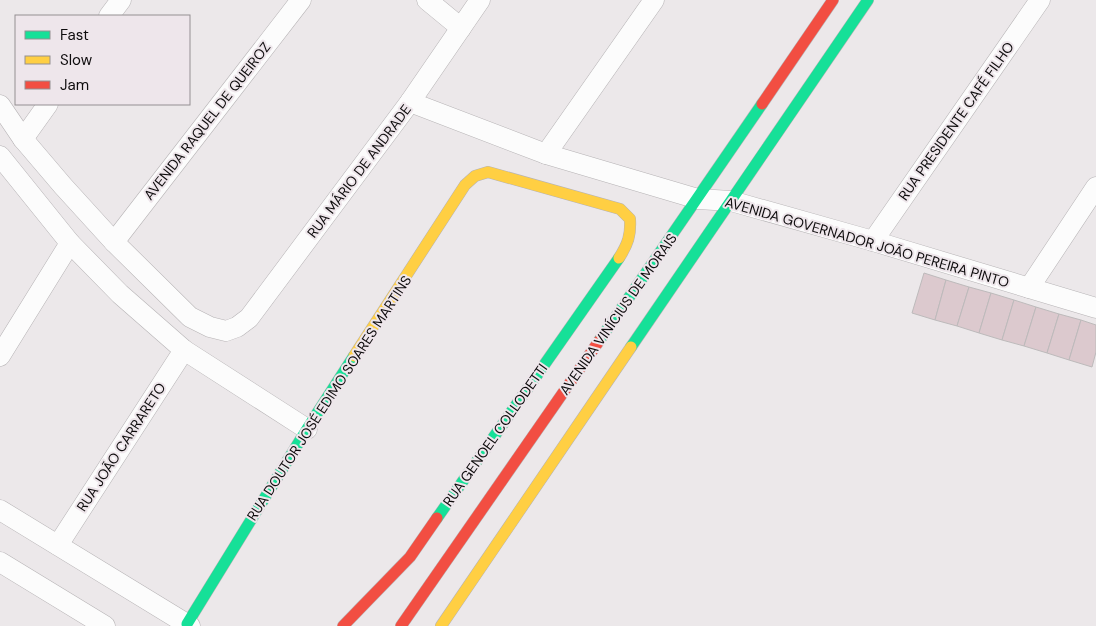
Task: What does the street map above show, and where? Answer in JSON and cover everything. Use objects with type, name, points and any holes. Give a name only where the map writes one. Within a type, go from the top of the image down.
[{"type":"street","points":[[111,15],[121,0]]},
{"type":"street","name":"AVENIDA RAQUEL DE QUEIROZ","points":[[114,242],[301,0]]},
{"type":"street","points":[[427,0],[461,28]]},
{"type":"street","name":"RUA MÁRIO DE ANDRADE","points":[[114,242],[190,317],[210,327],[226,331],[237,327],[250,318],[410,102],[480,0]]},
{"type":"street","points":[[546,154],[654,0]]},
{"type":"street","name":"AVENIDA VINÍCIUS DE MORAIS","points":[[440,626],[628,326],[698,199],[833,0]]},
{"type":"street","name":"AVENIDA VINÍCIUS DE MORAIS","points":[[407,624],[510,468],[732,202],[868,0]]},
{"type":"street","name":"RUA PRESIDENTE CAFÉ FILHO","points":[[873,241],[1040,0]]},
{"type":"street","name":"AVENIDA GOVERNADOR JOÃO PEREIRA PINTO","points":[[410,102],[546,154],[698,199],[732,202],[873,241],[1096,308]]},
{"type":"street","points":[[0,105],[23,139],[114,242]]},
{"type":"street","points":[[23,139],[47,105]]},
{"type":"street","points":[[0,156],[70,243],[120,294],[184,350],[308,429]]},
{"type":"street","name":"RUA GENOEL COLLODETTI","points":[[343,626],[410,557],[628,245],[631,233],[630,219],[620,209],[488,172],[475,176]]},
{"type":"street","name":"RUA DOUTOR JOSÉ EDIMO SOARES MARTINS","points":[[188,625],[308,429],[465,185],[475,176]]},
{"type":"street","points":[[1029,288],[1096,187]]},
{"type":"street","points":[[0,356],[70,243]]},
{"type":"street","name":"RUA JOÃO CARRARETO","points":[[58,545],[184,350]]},
{"type":"street","points":[[510,468],[529,482]]},
{"type":"street","points":[[0,510],[188,625]]},
{"type":"street","points":[[0,562],[105,626]]},
{"type":"building","points":[[924,273],[946,280],[935,320],[912,313]]},
{"type":"building","points":[[946,280],[969,287],[957,326],[935,320]]},
{"type":"building","points":[[969,287],[991,293],[979,333],[957,326]]},
{"type":"building","points":[[991,293],[1014,300],[1002,340],[979,333]]},
{"type":"building","points":[[1014,300],[1036,307],[1024,346],[1002,340]]},
{"type":"building","points":[[1036,307],[1059,314],[1047,353],[1024,346]]},
{"type":"building","points":[[1059,314],[1081,320],[1069,360],[1047,353]]},
{"type":"building","points":[[1081,320],[1096,325],[1096,352],[1092,367],[1069,360]]},
{"type":"traffic: fast","points":[[631,347],[868,0]]},
{"type":"traffic: fast","points":[[599,341],[762,104]]},
{"type":"traffic: fast","points":[[437,518],[619,258]]},
{"type":"traffic: fast","points":[[187,624],[354,356]]},
{"type":"traffic: slow","points":[[354,356],[465,185],[475,176],[488,172],[620,209],[630,219],[630,225],[628,239],[619,258]]},
{"type":"traffic: slow","points":[[441,626],[631,347]]},
{"type":"traffic: jam","points":[[762,104],[833,0]]},
{"type":"traffic: jam","points":[[401,626],[599,341]]},
{"type":"traffic: jam","points":[[343,626],[410,557],[437,518]]}]
